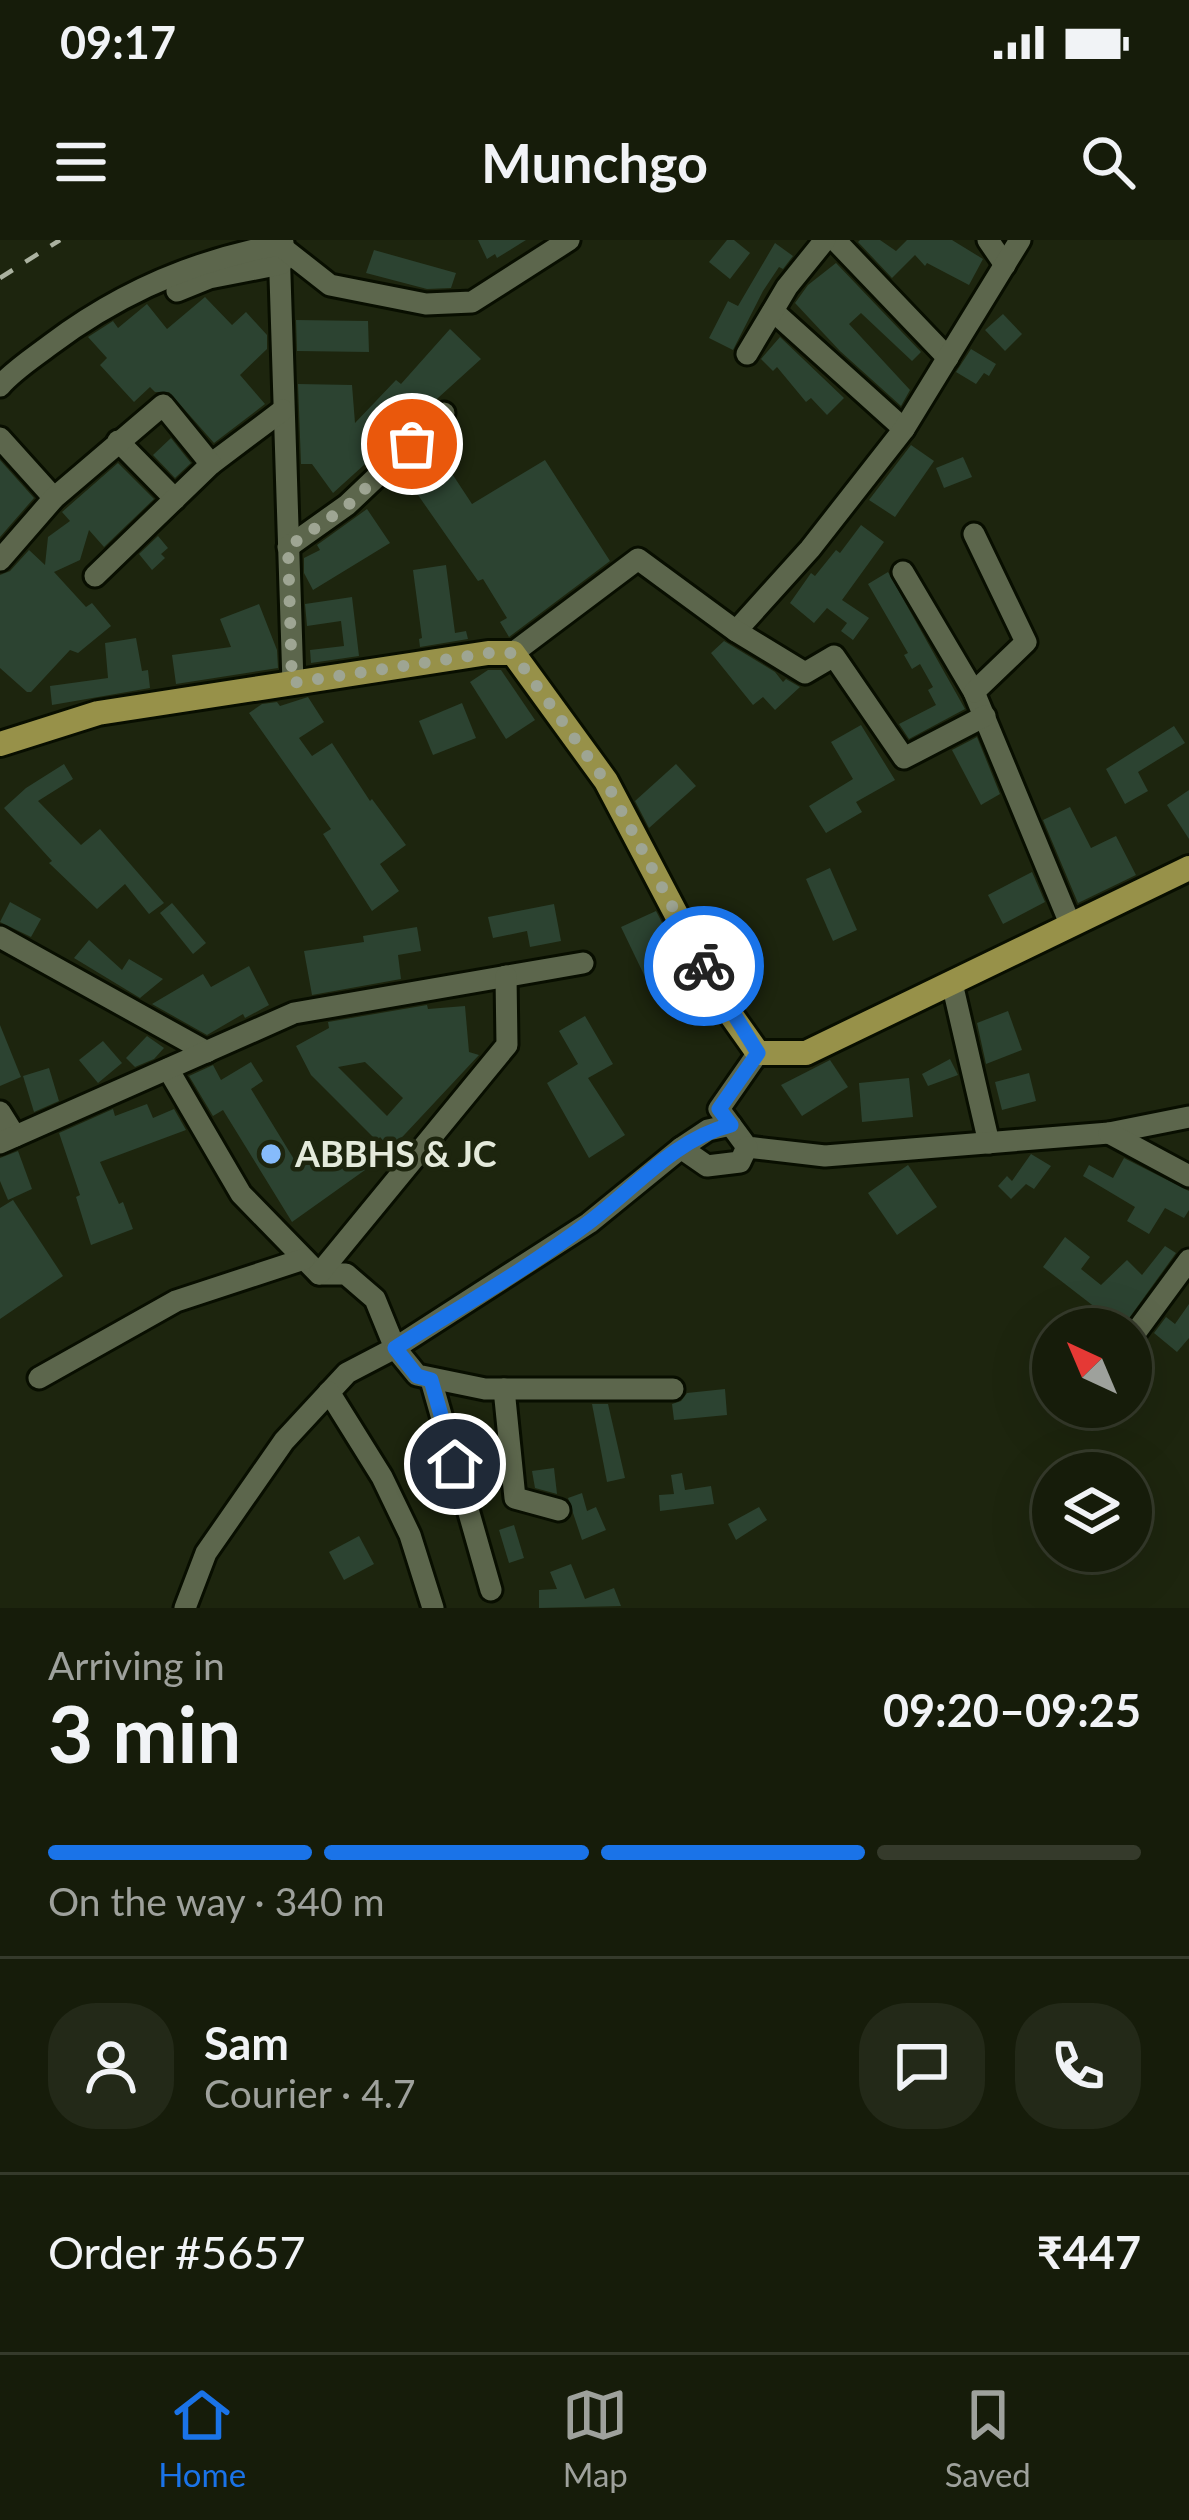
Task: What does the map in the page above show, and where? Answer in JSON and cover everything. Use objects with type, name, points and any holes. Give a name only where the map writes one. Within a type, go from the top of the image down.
[{"type":"main road","points":[[0,744],[98,713],[500,653],[606,782],[724,1005],[758,1053],[806,1053],[1189,868]]},
{"type":"street","points":[[0,386],[80,322],[146,284],[240,252],[282,250],[330,285],[426,304],[472,302],[569,240]]},
{"type":"street","points":[[747,354],[787,286],[825,240]]},
{"type":"street","points":[[835,240],[948,358]]},
{"type":"street","points":[[988,240],[1005,265]]},
{"type":"street","points":[[736,631],[810,549],[904,429],[1020,240]]},
{"type":"street","points":[[177,291],[282,250]]},
{"type":"street","points":[[282,250],[292,683]]},
{"type":"street","points":[[772,311],[904,429]]},
{"type":"street","points":[[0,560],[54,498],[163,405],[211,464]]},
{"type":"street","points":[[95,576],[211,464],[283,410]]},
{"type":"street","points":[[288,547],[347,506],[444,413]]},
{"type":"street","points":[[0,438],[54,498]]},
{"type":"street","points":[[118,441],[175,500]]},
{"type":"street","points":[[974,534],[1026,642],[974,692]]},
{"type":"street","points":[[500,653],[638,560],[736,631],[805,673],[834,656],[904,758],[985,716]]},
{"type":"street","points":[[902,572],[974,692],[1071,926]]},
{"type":"street","points":[[0,937],[207,1052]]},
{"type":"street","points":[[0,1112],[8,1139],[295,1013],[584,963]]},
{"type":"street","points":[[312,1266],[507,1045],[506,976]]},
{"type":"street","points":[[952,983],[989,1143]]},
{"type":"street","points":[[758,1053],[719,1109],[747,1148],[825,1156],[1108,1132],[1189,1118]]},
{"type":"street","points":[[168,1069],[242,1194],[312,1266]]},
{"type":"street","points":[[185,1608],[206,1553],[284,1441],[347,1373],[395,1348],[589,1223],[680,1148],[708,1130],[731,1125]]},
{"type":"street","points":[[1108,1132],[1189,1176]]},
{"type":"street","points":[[680,1148],[707,1166],[740,1162],[747,1148]]},
{"type":"street","points":[[39,1378],[176,1301],[312,1266],[346,1274],[375,1299],[395,1348],[417,1376],[504,1389],[673,1390]]},
{"type":"street","points":[[1152,1312],[1186,1271]]},
{"type":"street","points":[[431,1380],[491,1590]]},
{"type":"street","points":[[504,1389],[515,1498],[560,1510]]},
{"type":"street","points":[[329,1392],[382,1478],[410,1535],[433,1608]]},
{"type":"building","points":[[478,240],[526,240],[487,259]]},
{"type":"building","points":[[727,240],[750,253],[730,279],[709,262]]},
{"type":"building","points":[[860,240],[880,240],[896,251],[907,240],[952,240],[983,259],[969,285],[925,266],[915,255],[892,278]]},
{"type":"building","points":[[775,243],[793,256],[763,291],[733,350],[709,338],[728,301],[738,306]]},
{"type":"building","points":[[374,250],[456,273],[451,288],[427,289],[366,273]]},
{"type":"building","points":[[836,263],[921,352],[912,361],[861,313],[849,324],[910,390],[901,406],[795,303],[808,285]]},
{"type":"building","points":[[205,297],[232,325],[246,312],[267,335],[267,349],[240,375],[265,404],[214,443],[169,392],[150,387],[134,402],[100,365],[107,358],[88,337],[113,321],[118,328],[147,304],[167,329]]},
{"type":"building","points":[[1003,314],[1022,334],[1005,351],[985,330]]},
{"type":"building","points":[[296,320],[368,321],[369,352],[297,351]]},
{"type":"building","points":[[450,329],[481,359],[333,493],[312,464],[301,464],[298,384],[352,385],[355,423],[396,380],[401,384]]},
{"type":"building","points":[[780,337],[844,398],[827,415],[811,398],[806,402],[777,367],[773,371],[761,359]]},
{"type":"building","points":[[971,349],[996,364],[976,384],[956,372]]},
{"type":"building","points":[[171,438],[191,463],[175,478],[153,455]]},
{"type":"building","points":[[911,445],[934,461],[895,517],[869,500]]},
{"type":"building","points":[[963,457],[972,477],[944,488],[936,468]]},
{"type":"building","points":[[0,460],[34,498],[0,537]]},
{"type":"building","points":[[545,460],[610,561],[509,637],[500,622],[507,618],[483,579],[478,581],[411,485],[445,463],[472,504]]},
{"type":"building","points":[[118,463],[154,499],[104,547],[89,530],[80,560],[54,572],[86,607],[92,603],[111,626],[78,653],[70,650],[27,692],[0,668],[0,575],[29,550],[45,565],[48,537],[70,521],[62,512]]},
{"type":"building","points":[[367,509],[390,543],[313,590],[304,573],[304,558]]},
{"type":"building","points":[[861,525],[884,542],[842,600],[869,618],[853,640],[841,631],[847,623],[827,608],[814,623],[790,603],[811,573],[815,576],[836,550],[840,553]]},
{"type":"building","points":[[158,536],[168,548],[152,570],[139,554]]},
{"type":"building","points":[[446,565],[455,633],[466,631],[468,639],[420,647],[413,570]]},
{"type":"building","points":[[888,572],[965,709],[909,739],[899,724],[936,705],[928,690],[933,687],[920,664],[912,669],[904,655],[908,653],[868,584]]},
{"type":"building","points":[[352,597],[359,656],[311,663],[310,650],[344,646],[341,621],[307,626],[305,604]]},
{"type":"building","points":[[259,604],[277,650],[278,668],[176,684],[172,655],[231,647],[220,619]]},
{"type":"building","points":[[136,638],[150,688],[52,705],[50,686],[108,678],[105,643]]},
{"type":"building","points":[[724,641],[775,672],[783,682],[786,679],[800,687],[775,710],[763,697],[753,705],[711,653]]},
{"type":"building","points":[[488,670],[501,670],[535,720],[506,739],[470,682]]},
{"type":"building","points":[[308,697],[324,722],[299,738],[312,756],[332,743],[406,845],[380,864],[399,891],[372,911],[323,834],[331,829],[249,713],[262,704],[277,702],[280,706]]},
{"type":"building","points":[[462,703],[476,738],[433,755],[419,721]]},
{"type":"building","points":[[861,725],[895,780],[856,802],[862,812],[826,833],[809,806],[853,779],[831,742]]},
{"type":"building","points":[[1174,726],[1185,743],[1138,772],[1148,791],[1125,804],[1106,769]]},
{"type":"building","points":[[977,737],[1000,794],[981,805],[952,750]]},
{"type":"building","points":[[64,764],[73,779],[38,801],[81,845],[100,829],[164,903],[149,914],[125,884],[97,909],[49,863],[52,861],[4,808]]},
{"type":"building","points":[[676,764],[696,786],[649,828],[635,801]]},
{"type":"building","points":[[1189,790],[1189,839],[1167,805]]},
{"type":"building","points":[[1070,807],[1091,848],[1116,836],[1136,875],[1078,903],[1043,820]]},
{"type":"building","points":[[830,868],[857,930],[833,941],[806,879]]},
{"type":"building","points":[[1032,872],[1045,902],[1003,924],[988,895]]},
{"type":"building","points":[[10,902],[41,919],[31,937],[0,922]]},
{"type":"building","points":[[172,903],[206,943],[193,954],[160,913]]},
{"type":"building","points":[[554,904],[561,941],[530,947],[527,931],[493,938],[488,917]]},
{"type":"building","points":[[656,911],[683,963],[647,981],[621,927]]},
{"type":"building","points":[[417,927],[421,951],[398,955],[401,979],[312,995],[304,951],[364,942],[363,936]]},
{"type":"building","points":[[89,940],[122,970],[129,959],[163,979],[140,998],[74,958]]},
{"type":"building","points":[[249,966],[269,1005],[207,1035],[152,1004],[203,974],[211,987]]},
{"type":"building","points":[[427,1005],[428,1009],[465,1006],[469,1052],[479,1055],[391,1149],[380,1137],[377,1141],[311,1075],[296,1046],[329,1028],[328,1022]],"holes":[[[365,1062],[403,1098],[387,1116],[338,1067]]]},
{"type":"building","points":[[1008,1011],[1022,1050],[986,1064],[977,1023]]},
{"type":"building","points":[[585,1016],[613,1064],[588,1078],[625,1135],[589,1158],[547,1083],[578,1064],[559,1031]]},
{"type":"building","points":[[0,1025],[21,1077],[0,1086]]},
{"type":"building","points":[[147,1036],[164,1048],[154,1059],[135,1067],[126,1058]]},
{"type":"building","points":[[103,1041],[122,1063],[98,1083],[79,1060]]},
{"type":"building","points":[[950,1059],[958,1075],[928,1086],[922,1074]]},
{"type":"building","points":[[830,1060],[848,1087],[802,1116],[781,1085]]},
{"type":"building","name":"ABBHS & JC","points":[[251,1062],[263,1081],[251,1089],[300,1169],[344,1139],[365,1170],[292,1222],[223,1110],[213,1116],[189,1076],[213,1065],[221,1080]]},
{"type":"building","points":[[49,1068],[59,1101],[34,1112],[23,1076]]},
{"type":"building","points":[[1029,1073],[1036,1101],[1002,1110],[995,1082]]},
{"type":"building","points":[[909,1078],[913,1117],[862,1122],[859,1083]]},
{"type":"building","points":[[147,1104],[153,1118],[174,1109],[186,1130],[100,1162],[133,1229],[91,1245],[59,1133],[113,1109],[115,1116]]},
{"type":"building","points":[[18,1151],[32,1189],[8,1200],[0,1181],[0,1158]]},
{"type":"building","points":[[1031,1154],[1051,1166],[1034,1189],[1026,1184],[1011,1199],[998,1186],[1007,1176],[1012,1181]]},
{"type":"building","points":[[1124,1158],[1189,1191],[1184,1218],[1165,1208],[1149,1234],[1127,1221],[1135,1207],[1083,1176],[1089,1165],[1113,1178]]},
{"type":"building","points":[[908,1165],[937,1207],[897,1235],[868,1193]]},
{"type":"building","points":[[13,1200],[63,1276],[0,1319],[0,1208]]},
{"type":"building","points":[[1065,1237],[1090,1257],[1081,1269],[1101,1285],[1127,1260],[1142,1275],[1165,1246],[1176,1253],[1136,1308],[1096,1308],[1043,1267]]},
{"type":"building","points":[[1189,1304],[1189,1338],[1177,1352],[1154,1333],[1166,1317],[1175,1324]]},
{"type":"building","points":[[725,1389],[727,1415],[674,1420],[672,1404],[687,1393]]},
{"type":"building","points":[[592,1404],[608,1404],[625,1478],[607,1482]]},
{"type":"building","points":[[554,1468],[557,1494],[535,1488],[532,1471]]},
{"type":"building","points":[[682,1473],[685,1490],[711,1486],[714,1504],[660,1511],[659,1495],[674,1494],[671,1475]]},
{"type":"building","points":[[582,1493],[587,1511],[596,1507],[606,1530],[582,1540],[568,1498]]},
{"type":"building","points":[[759,1507],[767,1520],[736,1540],[728,1524]]},
{"type":"building","points":[[514,1525],[524,1558],[509,1563],[499,1530]]},
{"type":"building","points":[[359,1536],[374,1564],[344,1580],[329,1552]]},
{"type":"building","points":[[571,1564],[585,1599],[614,1588],[621,1606],[539,1608],[539,1590],[557,1589],[550,1572]]},
{"type":"railway","points":[[0,278],[60,240]]},
{"type":"way so far","points":[[412,444],[347,506],[288,547],[292,683],[513,653],[606,782],[704,966]]},
{"type":"place","name":"ABBHS & JC","points":[[271,1154]]},
{"type":"route","points":[[455,1464],[431,1380],[417,1376],[395,1348],[589,1223],[680,1148],[708,1130],[731,1125],[719,1109],[758,1053],[704,966]]}]
